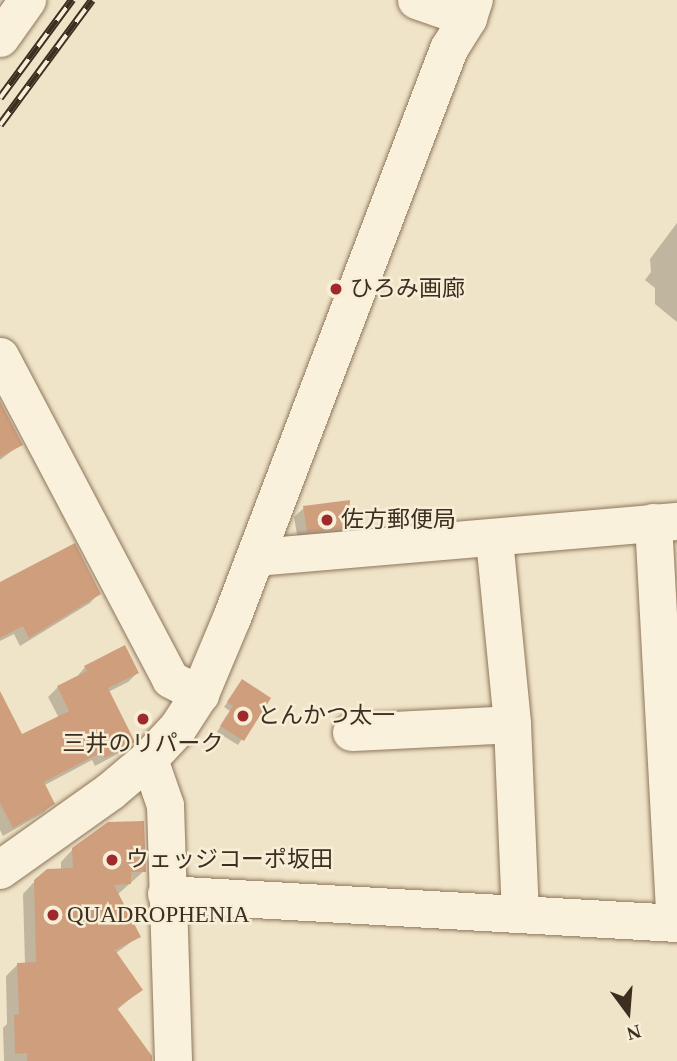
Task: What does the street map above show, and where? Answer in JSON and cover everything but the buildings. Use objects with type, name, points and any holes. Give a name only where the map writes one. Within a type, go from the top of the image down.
[{"type":"street","points":[[0,38],[27,0]]},
{"type":"street","points":[[0,870],[111,791],[149,760],[178,728],[200,694],[256,557],[452,13]]},
{"type":"street","points":[[0,356],[170,679],[200,694]]},
{"type":"street","points":[[166,894],[520,911],[676,923],[665,522],[256,557]]},
{"type":"street","points":[[494,538],[512,724],[520,911]]},
{"type":"street","points":[[351,732],[512,724]]},
{"type":"street","points":[[149,760],[164,805],[173,1061]]},
{"type":"railway","points":[[0,98],[72,0]]},
{"type":"railway","points":[[0,125],[92,0]]},
{"type":"place","name":"ひろみ画廊","points":[[336,289]]},
{"type":"place","name":"佐方郵便局","points":[[327,520]]},
{"type":"place","name":"とんかつ太一","points":[[243,716]]},
{"type":"place","name":"三井のリパーク","points":[[143,719]]},
{"type":"place","name":"ウェッジコーポ坂田","points":[[112,860]]},
{"type":"place","name":"QUADROPHENIA","points":[[53,915]]}]
